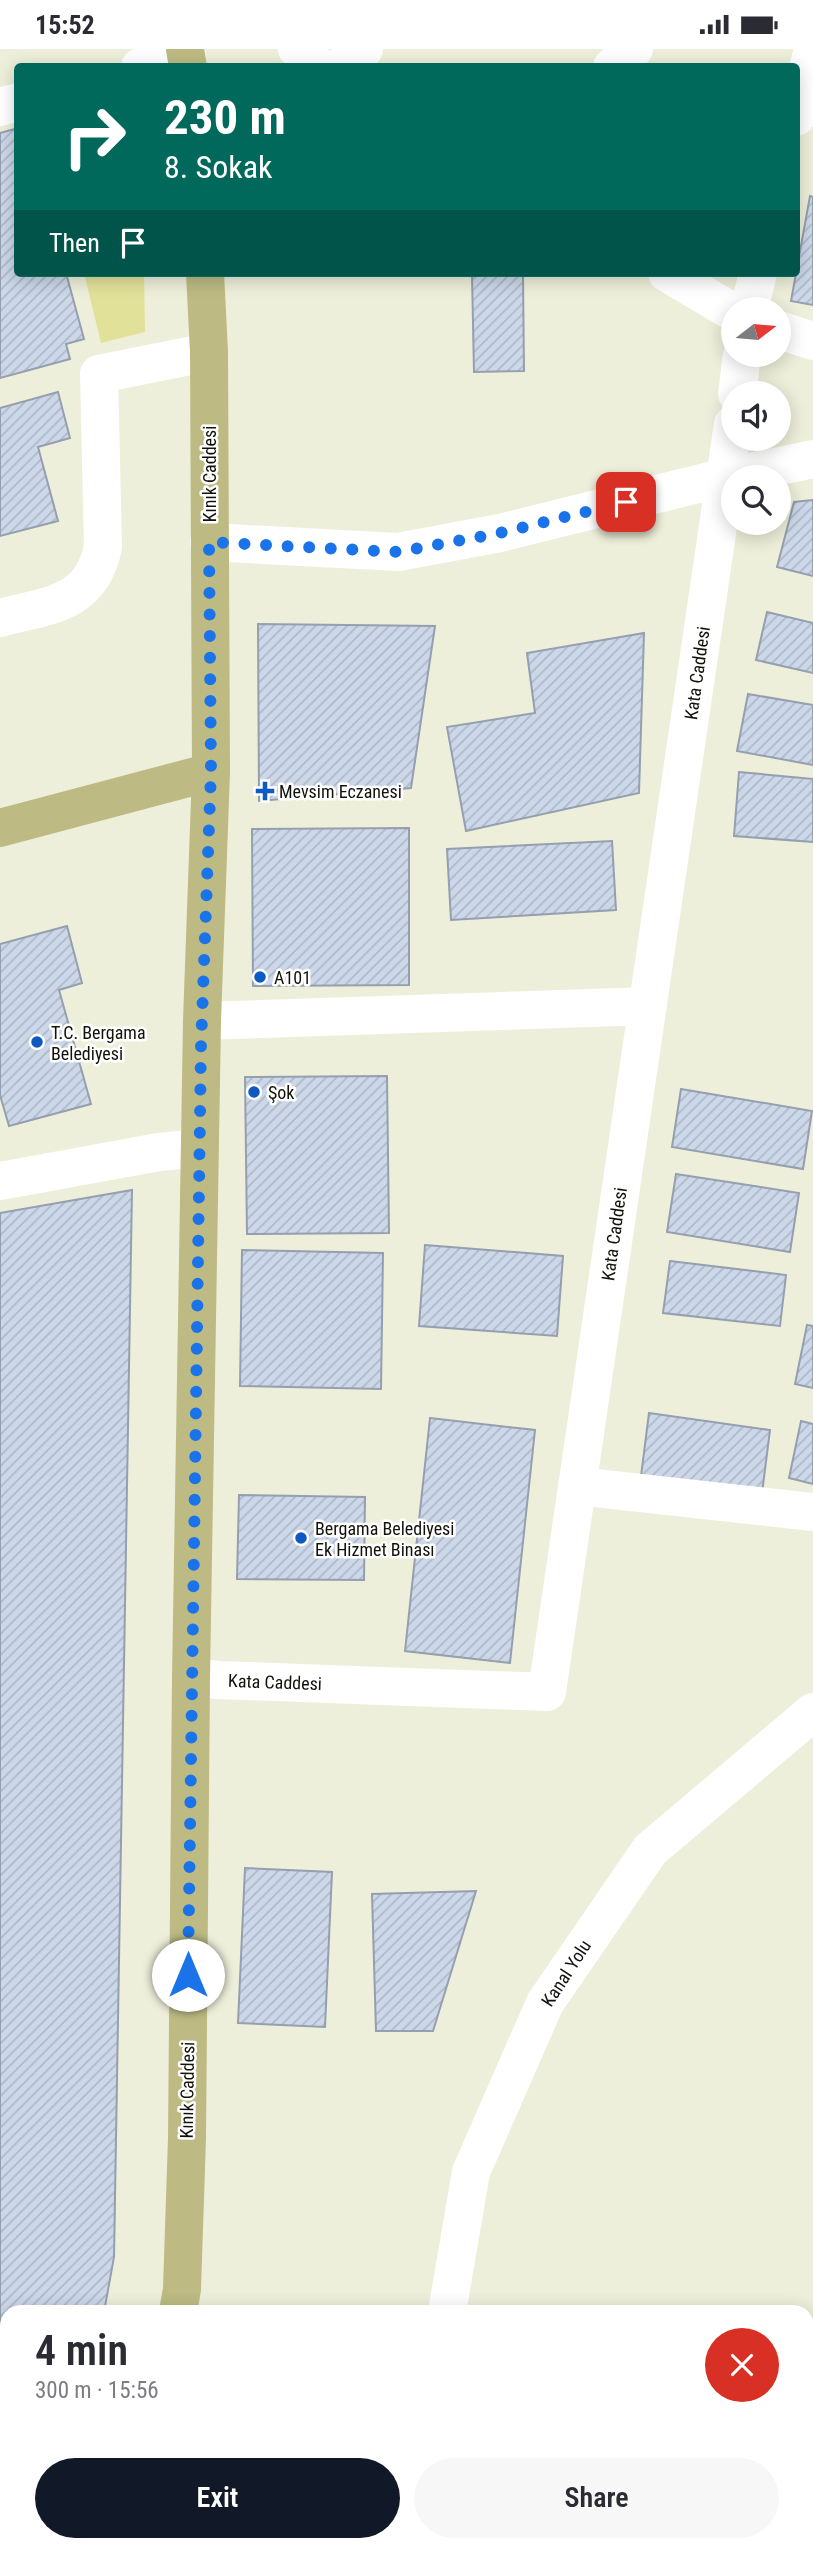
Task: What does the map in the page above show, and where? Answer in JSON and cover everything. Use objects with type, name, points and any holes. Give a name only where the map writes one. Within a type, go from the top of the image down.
[{"type":"main road","name":"Kınık Caddesi","points":[[179,2305],[187,2138],[191,1677],[202,1021],[211,772],[209,352],[205,277]]},
{"type":"main road","points":[[0,828],[211,772]]},
{"type":"street","points":[[297,49],[315,63]]},
{"type":"street","points":[[345,63],[364,49]]},
{"type":"street","points":[[617,63],[634,49]]},
{"type":"street","points":[[800,101],[813,49]]},
{"type":"street","points":[[159,63],[187,57]]},
{"type":"street","points":[[674,277],[721,305]]},
{"type":"street","points":[[752,297],[757,277]]},
{"type":"street","points":[[791,334],[813,341]]},
{"type":"street","points":[[0,618],[64,601],[92,580],[100,565],[103,547],[99,374],[209,352]]},
{"type":"street","points":[[784,465],[813,459]]},
{"type":"street","points":[[209,542],[398,552],[500,533],[721,478]]},
{"type":"street","name":"Kata Caddesi","points":[[191,1677],[547,1692],[721,511]]},
{"type":"street","points":[[202,1021],[648,1006]]},
{"type":"street","points":[[0,1181],[159,1152],[200,1148]]},
{"type":"street","points":[[577,1486],[813,1513]]},
{"type":"street","name":"Kanal Yolu","points":[[448,2305],[471,2172],[545,2003],[650,1850],[813,1712]]},
{"type":"shaded area","points":[[85,277],[144,277],[145,332],[101,343]]},
{"type":"building","points":[[14,129],[14,277],[67,277],[84,339],[66,344],[70,359],[0,378],[0,133]]},
{"type":"building","points":[[810,196],[813,197],[813,305],[791,301],[795,277],[800,277],[800,251]]},
{"type":"building","points":[[472,277],[523,277],[524,371],[474,372]]},
{"type":"building","points":[[58,392],[70,438],[38,447],[58,521],[0,536],[0,408]]},
{"type":"building","points":[[813,500],[813,576],[777,567],[785,535],[791,535],[794,502]]},
{"type":"building","points":[[767,612],[813,623],[813,673],[756,660]]},
{"type":"building","points":[[258,624],[435,626],[411,788],[259,801]]},
{"type":"building","points":[[644,633],[639,793],[466,831],[447,727],[535,713],[527,653]]},
{"type":"building","points":[[748,694],[813,705],[813,765],[737,751]]},
{"type":"building","points":[[739,772],[813,779],[813,842],[734,836]]},
{"type":"building","points":[[409,828],[409,985],[253,986],[252,829]]},
{"type":"building","points":[[612,841],[616,910],[451,920],[447,849]]},
{"type":"building","name":"T.C. Bergama Belediyesi","points":[[67,926],[82,983],[59,990],[91,1104],[9,1126],[0,1095],[0,944]]},
{"type":"building","points":[[387,1076],[389,1233],[247,1234],[245,1077]]},
{"type":"building","points":[[681,1089],[812,1111],[803,1169],[672,1147]]},
{"type":"building","points":[[676,1174],[799,1193],[790,1252],[667,1232]]},
{"type":"building","points":[[132,1190],[114,2257],[105,2305],[0,2305],[0,1213]]},
{"type":"building","points":[[425,1245],[563,1256],[557,1336],[419,1326]]},
{"type":"building","points":[[242,1250],[383,1253],[381,1389],[240,1386]]},
{"type":"building","points":[[670,1261],[786,1275],[780,1326],[663,1313]]},
{"type":"building","points":[[807,1325],[813,1326],[813,1388],[795,1384]]},
{"type":"building","points":[[649,1413],[770,1430],[762,1493],[641,1476]]},
{"type":"building","points":[[430,1418],[535,1430],[510,1663],[405,1651]]},
{"type":"building","points":[[801,1421],[813,1424],[813,1484],[789,1478]]},
{"type":"building","name":"Bergama Belediyesi Ek Hizmet Binası","points":[[239,1495],[365,1497],[364,1580],[237,1579]]},
{"type":"building","points":[[245,1868],[332,1872],[325,2027],[238,2023]]},
{"type":"building","points":[[476,1891],[433,2031],[376,2031],[372,1894]]},
{"type":"place","name":"Mevsim Eczanesi","points":[[265,791]]},
{"type":"place","name":"A101","points":[[260,977]]},
{"type":"place","name":"T.C. Bergama Belediyesi","points":[[37,1042]]},
{"type":"place","name":"Şok","points":[[254,1092]]},
{"type":"place","name":"Bergama Belediyesi Ek Hizmet Binası","points":[[301,1538]]},
{"type":"route","points":[[188,1975],[201,1046],[211,772],[209,542],[398,552],[500,533],[626,502]]}]
